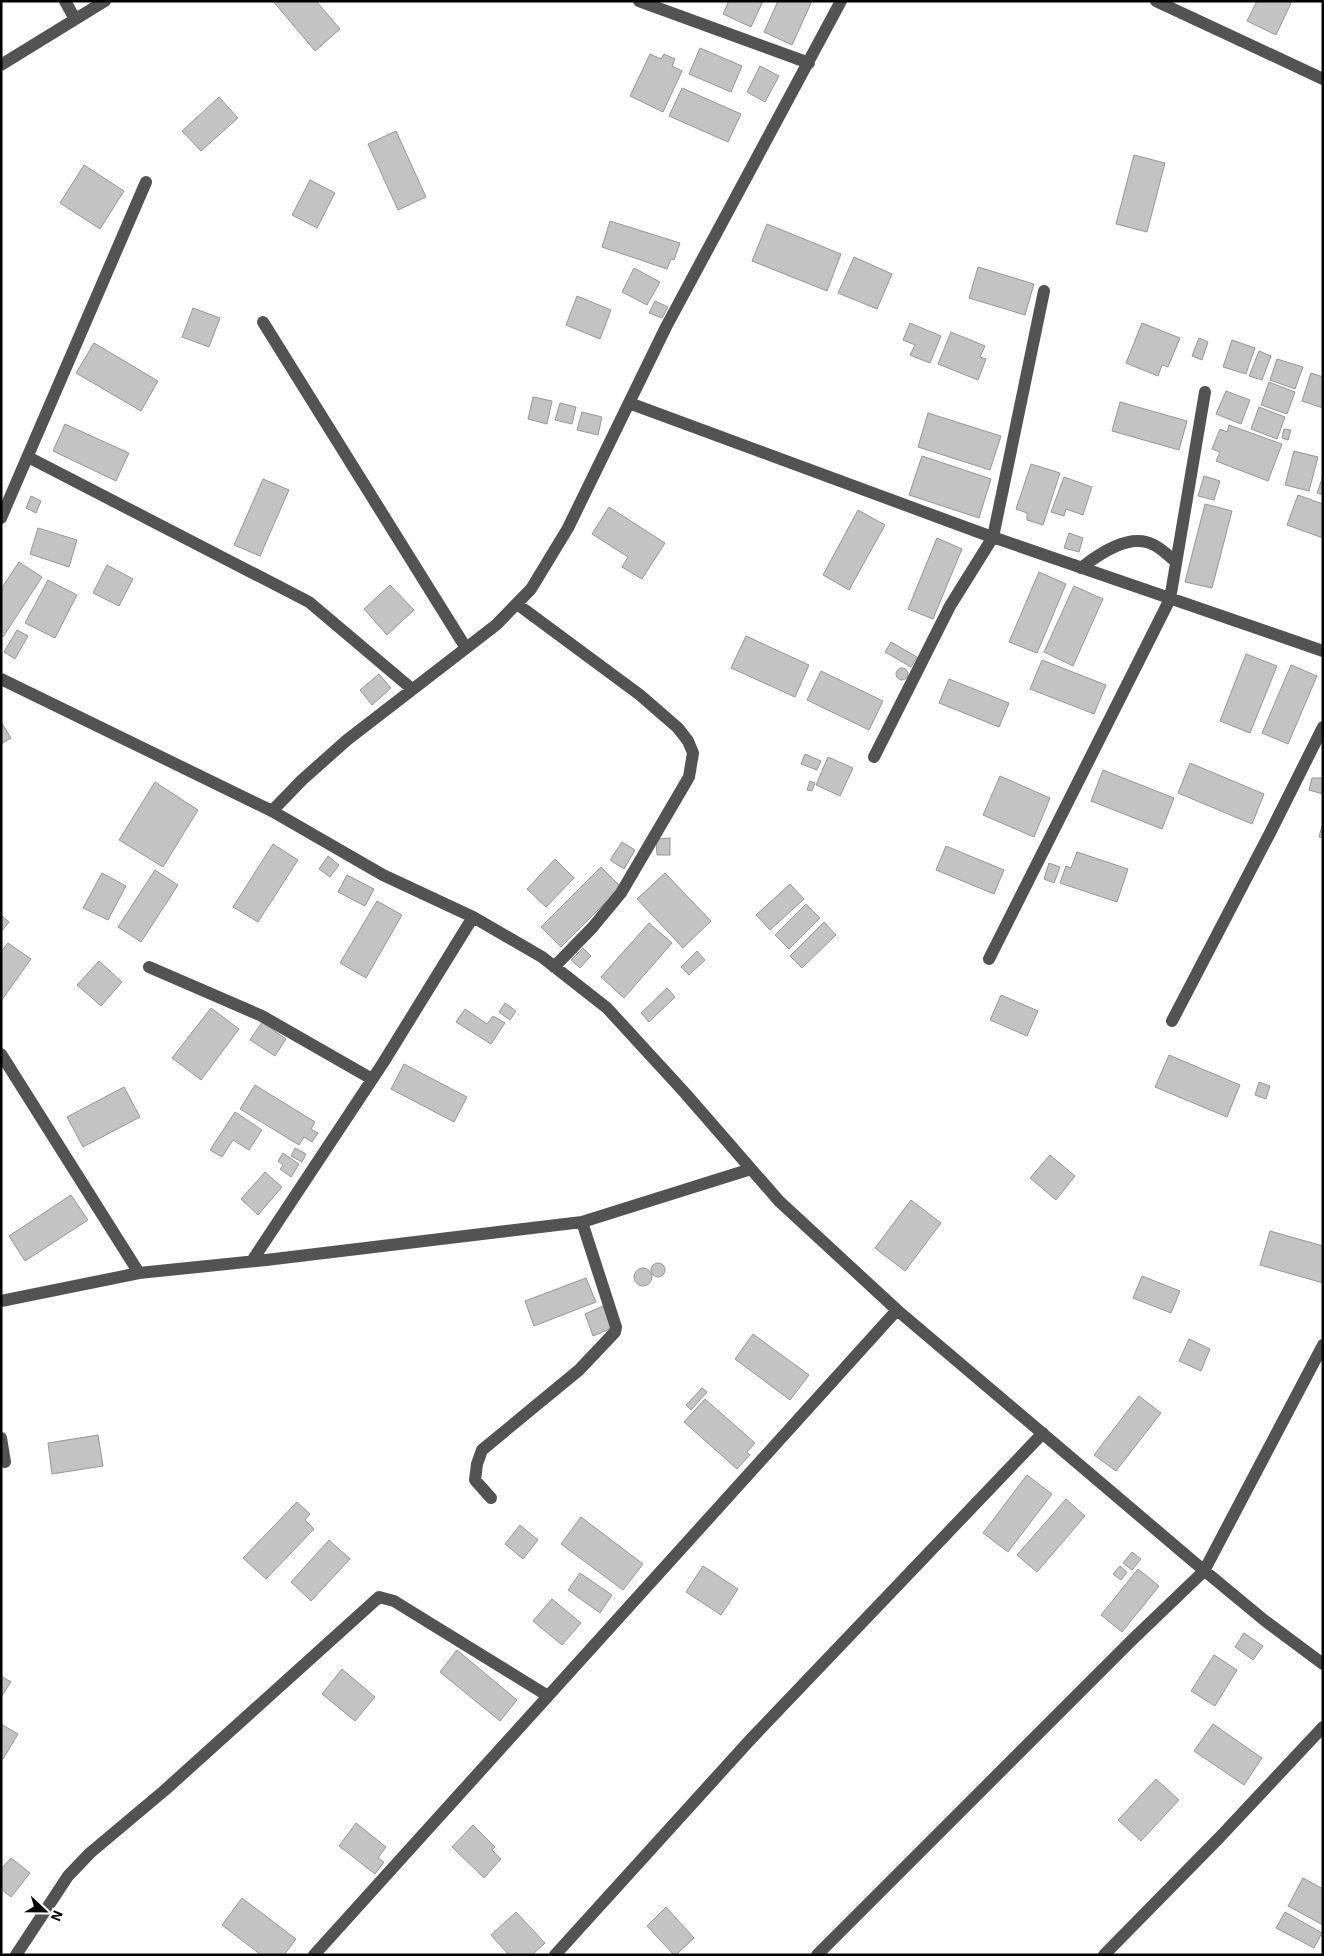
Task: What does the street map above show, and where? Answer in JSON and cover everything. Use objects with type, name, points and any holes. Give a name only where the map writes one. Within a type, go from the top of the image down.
[{"type":"street","points":[[65,1],[75,18]]},
{"type":"street","points":[[1,65],[104,1]]},
{"type":"street","points":[[639,1],[809,63]]},
{"type":"street","points":[[272,811],[302,780],[347,740],[496,625],[531,589],[568,528],[666,327],[841,1]]},
{"type":"street","points":[[1156,1],[1323,79]]},
{"type":"street","points":[[1,518],[146,182]]},
{"type":"street","points":[[874,757],[950,606],[993,537],[1044,291]]},
{"type":"street","points":[[263,322],[466,648]]},
{"type":"street","points":[[989,959],[1170,599],[1205,392]]},
{"type":"street","points":[[629,404],[993,537],[1323,651]]},
{"type":"street","points":[[28,457],[310,602],[412,689]]},
{"type":"street","points":[[1081,568],[1114,546],[1136,541],[1153,544],[1176,562]]},
{"type":"street","points":[[517,604],[640,695],[678,728],[688,741],[693,753],[689,777],[620,893],[592,928],[554,967]]},
{"type":"street","points":[[1,679],[272,811],[383,875],[473,916],[542,957],[608,1008],[686,1093],[779,1201],[897,1310],[1204,1571],[1264,1620],[1323,1664]]},
{"type":"street","points":[[1172,1021],[1272,831],[1323,727]]},
{"type":"street","points":[[252,1261],[372,1078],[473,916]]},
{"type":"street","points":[[149,967],[262,1016],[372,1078]]},
{"type":"street","points":[[1,1054],[140,1273]]},
{"type":"street","points":[[1,1301],[140,1273],[582,1222],[751,1169]]},
{"type":"street","points":[[491,1498],[475,1480],[477,1464],[482,1450],[579,1370],[615,1332],[616,1327],[582,1222]]},
{"type":"street","points":[[314,1955],[897,1310]]},
{"type":"street","points":[[818,1955],[1125,1646],[1204,1571],[1323,1345]]},
{"type":"street","points":[[555,1955],[750,1740],[1043,1433]]},
{"type":"street","points":[[1,1438],[5,1462]]},
{"type":"street","points":[[16,1955],[68,1876],[90,1853],[165,1790],[379,1598],[394,1600],[548,1696]]},
{"type":"street","points":[[1104,1955],[1219,1838],[1323,1727]]},
{"type":"building","points":[[273,1],[316,1],[340,29],[315,51]]},
{"type":"building","points":[[729,1],[763,1],[751,27],[723,14]]},
{"type":"building","points":[[778,1],[812,1],[792,45],[764,32]]},
{"type":"building","points":[[1257,1],[1292,1],[1276,35],[1247,21]]},
{"type":"building","points":[[700,48],[742,66],[731,92],[689,74]]},
{"type":"building","points":[[650,54],[661,59],[664,54],[675,59],[672,66],[682,71],[663,112],[630,96]]},
{"type":"building","points":[[760,66],[779,76],[765,102],[747,92]]},
{"type":"building","points":[[682,88],[741,114],[728,142],[669,116]]},
{"type":"building","points":[[219,97],[238,118],[201,151],[182,131]]},
{"type":"building","points":[[396,131],[426,197],[398,210],[368,144]]},
{"type":"building","points":[[1134,155],[1165,163],[1147,232],[1116,224]]},
{"type":"building","points":[[84,165],[124,191],[100,229],[60,203]]},
{"type":"building","points":[[310,180],[335,193],[317,228],[292,215]]},
{"type":"building","points":[[610,221],[680,243],[674,260],[671,259],[667,269],[602,247]]},
{"type":"building","points":[[767,224],[841,254],[827,291],[752,261]]},
{"type":"building","points":[[854,257],[892,274],[877,309],[838,293]]},
{"type":"building","points":[[978,267],[1034,284],[1025,315],[969,298]]},
{"type":"building","points":[[634,268],[660,282],[647,305],[622,292]]},
{"type":"building","points":[[577,296],[611,310],[600,339],[566,325]]},
{"type":"building","points":[[655,301],[668,307],[662,318],[649,313]]},
{"type":"building","points":[[193,308],[220,318],[209,347],[182,337]]},
{"type":"building","points":[[910,323],[941,336],[930,363],[910,355],[915,345],[903,340]]},
{"type":"building","points":[[1142,323],[1180,338],[1168,367],[1162,365],[1158,376],[1126,363]]},
{"type":"building","points":[[951,332],[985,346],[980,357],[986,359],[978,380],[938,364]]},
{"type":"building","points":[[1199,338],[1208,342],[1202,360],[1192,356]]},
{"type":"building","points":[[1232,340],[1255,348],[1246,374],[1223,367]]},
{"type":"building","points":[[94,343],[158,381],[141,411],[76,373]]},
{"type":"building","points":[[1259,351],[1271,356],[1262,380],[1249,376]]},
{"type":"building","points":[[1277,359],[1303,367],[1295,389],[1270,380]]},
{"type":"building","points":[[1311,373],[1323,377],[1323,408],[1302,401]]},
{"type":"building","points":[[1269,382],[1295,392],[1287,414],[1261,405]]},
{"type":"building","points":[[1226,391],[1250,400],[1241,424],[1216,414]]},
{"type":"building","points":[[533,397],[552,401],[547,424],[528,419]]},
{"type":"building","points":[[1120,402],[1187,421],[1179,450],[1112,431]]},
{"type":"building","points":[[560,403],[576,407],[572,424],[555,420]]},
{"type":"building","points":[[1259,407],[1285,417],[1277,439],[1251,429]]},
{"type":"building","points":[[582,412],[602,417],[598,435],[577,430]]},
{"type":"building","points":[[928,413],[1001,436],[990,470],[918,447]]},
{"type":"building","points":[[65,424],[129,453],[116,481],[53,451]]},
{"type":"building","points":[[1229,425],[1282,444],[1268,481],[1216,461],[1220,452],[1212,449],[1220,429],[1227,432]]},
{"type":"building","points":[[1284,429],[1291,430],[1288,440],[1282,438]]},
{"type":"building","points":[[1294,451],[1318,457],[1309,491],[1285,485]]},
{"type":"building","points":[[922,456],[991,479],[979,518],[909,495]]},
{"type":"building","points":[[1031,464],[1060,473],[1043,525],[1027,520],[1027,513],[1016,509]]},
{"type":"building","points":[[1204,476],[1220,481],[1214,500],[1198,496]]},
{"type":"building","points":[[1323,476],[1323,495],[1317,493]]},
{"type":"building","points":[[1064,477],[1092,487],[1083,515],[1066,509],[1064,516],[1051,512]]},
{"type":"building","points":[[263,479],[289,490],[260,556],[234,545]]},
{"type":"building","points":[[1298,495],[1323,504],[1323,538],[1287,525]]},
{"type":"building","points":[[31,496],[41,501],[36,513],[26,508]]},
{"type":"building","points":[[1205,504],[1232,511],[1212,588],[1185,582]]},
{"type":"building","points":[[609,507],[665,543],[642,579],[622,567],[628,557],[592,534]]},
{"type":"building","points":[[858,510],[885,525],[849,590],[823,575]]},
{"type":"building","points":[[38,528],[77,540],[69,567],[30,554]]},
{"type":"building","points":[[1069,533],[1083,538],[1079,552],[1064,548]]},
{"type":"building","points":[[937,538],[962,549],[933,619],[908,609]]},
{"type":"building","points":[[19,562],[42,577],[3,637],[1,635],[1,589]]},
{"type":"building","points":[[107,565],[133,579],[119,606],[93,593]]},
{"type":"building","points":[[1039,572],[1066,584],[1037,653],[1009,642]]},
{"type":"building","points":[[48,580],[77,595],[55,638],[25,623]]},
{"type":"building","points":[[390,585],[414,610],[387,635],[364,609]]},
{"type":"building","points":[[1074,586],[1103,599],[1073,666],[1044,652]]},
{"type":"building","points":[[17,630],[28,636],[15,659],[4,652]]},
{"type":"building","points":[[746,636],[809,665],[795,697],[731,668]]},
{"type":"building","points":[[891,642],[917,657],[911,667],[885,652]]},
{"type":"building","points":[[1246,654],[1277,666],[1250,733],[1220,721]]},
{"type":"building","points":[[1042,660],[1106,685],[1094,714],[1030,689]]},
{"type":"building","points":[[1291,665],[1317,676],[1288,744],[1262,733]]},
{"type":"building","points":[[900,668],[904,668],[908,674],[904,680],[900,680],[896,676],[896,672]]},
{"type":"building","points":[[821,671],[883,701],[869,730],[807,700]]},
{"type":"building","points":[[379,674],[391,688],[372,705],[360,690]]},
{"type":"building","points":[[949,679],[1009,703],[999,727],[939,703]]},
{"type":"building","points":[[1,722],[11,738],[1,744]]},
{"type":"building","points":[[805,754],[821,761],[817,770],[801,764]]},
{"type":"building","points":[[828,757],[853,768],[840,796],[816,785]]},
{"type":"building","points":[[1190,763],[1264,794],[1252,824],[1178,793]]},
{"type":"building","points":[[1103,770],[1174,798],[1162,829],[1091,801]]},
{"type":"building","points":[[1000,776],[1050,798],[1034,837],[983,815]]},
{"type":"building","points":[[1323,776],[1323,794],[1309,790],[1312,778],[1322,778]]},
{"type":"building","points":[[810,781],[815,783],[812,791],[807,790]]},
{"type":"building","points":[[155,782],[198,810],[163,867],[119,840]]},
{"type":"building","points":[[1323,822],[1323,838],[1319,837]]},
{"type":"building","points":[[670,838],[670,855],[657,855],[656,839]]},
{"type":"building","points":[[622,842],[635,850],[624,869],[610,860]]},
{"type":"building","points":[[273,844],[298,860],[258,922],[233,907]]},
{"type":"building","points":[[946,846],[1004,870],[994,894],[936,870]]},
{"type":"building","points":[[1077,852],[1128,869],[1117,902],[1060,883],[1066,866],[1071,868]]},
{"type":"building","points":[[328,856],[339,865],[330,877],[319,869]]},
{"type":"building","points":[[555,859],[574,878],[546,907],[527,889]]},
{"type":"building","points":[[1049,863],[1060,867],[1054,883],[1044,879]]},
{"type":"building","points":[[601,867],[621,887],[561,947],[541,927]]},
{"type":"building","points":[[155,870],[178,885],[141,942],[118,927]]},
{"type":"building","points":[[102,873],[126,886],[108,920],[83,908]]},
{"type":"building","points":[[665,873],[711,921],[683,948],[637,899]]},
{"type":"building","points":[[347,875],[374,889],[365,906],[338,892]]},
{"type":"building","points":[[790,884],[804,899],[770,930],[756,915]]},
{"type":"building","points":[[377,901],[402,915],[366,978],[340,963]]},
{"type":"building","points":[[806,904],[820,918],[789,949],[775,935]]},
{"type":"building","points":[[1,915],[9,922],[1,932]]},
{"type":"building","points":[[824,922],[836,935],[802,968],[790,956]]},
{"type":"building","points":[[649,923],[672,943],[624,998],[601,977]]},
{"type":"building","points":[[8,943],[31,959],[1,1001],[1,952]]},
{"type":"building","points":[[583,948],[591,956],[580,968],[571,960]]},
{"type":"building","points":[[697,951],[705,960],[689,975],[681,967]]},
{"type":"building","points":[[99,961],[122,982],[101,1006],[77,985]]},
{"type":"building","points":[[667,988],[675,997],[649,1022],[641,1013]]},
{"type":"building","points":[[1001,995],[1038,1011],[1027,1036],[990,1020]]},
{"type":"building","points":[[505,1003],[516,1011],[510,1020],[499,1012]]},
{"type":"building","points":[[211,1008],[239,1029],[201,1080],[172,1058]]},
{"type":"building","points":[[465,1009],[487,1024],[493,1016],[505,1023],[491,1044],[456,1022]]},
{"type":"building","points":[[262,1022],[286,1039],[275,1056],[250,1040]]},
{"type":"building","points":[[1169,1055],[1240,1085],[1227,1117],[1155,1087]]},
{"type":"building","points":[[404,1064],[467,1097],[454,1122],[391,1089]]},
{"type":"building","points":[[1259,1082],[1270,1086],[1266,1099],[1255,1095]]},
{"type":"building","points":[[255,1085],[315,1122],[311,1129],[318,1133],[312,1142],[304,1137],[299,1145],[240,1109]]},
{"type":"building","points":[[124,1087],[140,1117],[83,1147],[67,1117]]},
{"type":"building","points":[[235,1112],[262,1130],[249,1150],[233,1140],[222,1157],[210,1150]]},
{"type":"building","points":[[295,1148],[306,1154],[302,1162],[291,1156]]},
{"type":"building","points":[[283,1153],[299,1164],[291,1177],[280,1169],[283,1165],[278,1161]]},
{"type":"building","points":[[1050,1155],[1075,1176],[1056,1200],[1030,1178]]},
{"type":"building","points":[[265,1172],[282,1187],[258,1215],[241,1199]]},
{"type":"building","points":[[71,1195],[88,1220],[25,1261],[9,1236]]},
{"type":"building","points":[[911,1200],[941,1223],[905,1271],[875,1248]]},
{"type":"building","points":[[1270,1231],[1323,1246],[1323,1283],[1260,1265]]},
{"type":"building","points":[[658,1263],[663,1265],[665,1270],[663,1275],[658,1277],[653,1275],[651,1270],[653,1265]]},
{"type":"building","points":[[643,1268],[649,1271],[652,1277],[649,1283],[643,1286],[637,1283],[634,1277],[637,1271]]},
{"type":"building","points":[[1142,1276],[1180,1291],[1171,1313],[1133,1298]]},
{"type":"building","points":[[586,1278],[596,1302],[534,1326],[525,1301]]},
{"type":"building","points":[[603,1306],[612,1328],[593,1336],[585,1314]]},
{"type":"building","points":[[753,1334],[809,1375],[790,1400],[735,1359]]},
{"type":"building","points":[[1189,1339],[1210,1349],[1201,1371],[1179,1361]]},
{"type":"building","points":[[702,1388],[707,1392],[691,1410],[686,1405]]},
{"type":"building","points":[[1139,1396],[1161,1413],[1116,1471],[1094,1455]]},
{"type":"building","points":[[705,1399],[755,1443],[747,1452],[750,1455],[737,1469],[684,1422]]},
{"type":"building","points":[[98,1435],[103,1466],[52,1474],[48,1443]]},
{"type":"building","points":[[1027,1475],[1052,1494],[1008,1552],[983,1533]]},
{"type":"building","points":[[1066,1499],[1085,1516],[1037,1572],[1017,1555]]},
{"type":"building","points":[[297,1502],[310,1514],[305,1520],[314,1529],[266,1579],[243,1558]]},
{"type":"building","points":[[581,1517],[643,1564],[623,1590],[561,1544]]},
{"type":"building","points":[[520,1525],[538,1540],[523,1559],[505,1544]]},
{"type":"building","points":[[329,1540],[350,1559],[311,1601],[291,1582]]},
{"type":"building","points":[[1132,1552],[1141,1559],[1132,1570],[1123,1563]]},
{"type":"building","points":[[703,1566],[738,1589],[721,1615],[686,1592]]},
{"type":"building","points":[[1120,1566],[1127,1572],[1121,1580],[1113,1574]]},
{"type":"building","points":[[1138,1569],[1159,1586],[1122,1632],[1101,1615]]},
{"type":"building","points":[[580,1573],[612,1595],[600,1613],[568,1590]]},
{"type":"building","points":[[552,1599],[581,1623],[562,1645],[533,1621]]},
{"type":"building","points":[[1244,1633],[1263,1646],[1253,1660],[1235,1647]]},
{"type":"building","points":[[457,1650],[517,1700],[500,1721],[440,1672]]},
{"type":"building","points":[[1214,1655],[1237,1670],[1215,1706],[1191,1691]]},
{"type":"building","points":[[342,1669],[375,1697],[355,1721],[322,1694]]},
{"type":"building","points":[[1,1676],[11,1682],[1,1697]]},
{"type":"building","points":[[1,1724],[18,1734],[3,1759],[1,1758]]},
{"type":"building","points":[[1213,1724],[1262,1758],[1244,1785],[1194,1751]]},
{"type":"building","points":[[1156,1779],[1179,1800],[1141,1841],[1118,1820]]},
{"type":"building","points":[[356,1823],[386,1847],[378,1858],[384,1862],[375,1874],[339,1846]]},
{"type":"building","points":[[473,1825],[495,1847],[492,1850],[501,1859],[484,1878],[452,1847]]},
{"type":"building","points":[[11,1858],[30,1873],[11,1897],[1,1889],[1,1869]]},
{"type":"building","points":[[1303,1878],[1323,1889],[1323,1925],[1288,1906]]},
{"type":"building","points":[[242,1898],[296,1939],[284,1955],[261,1955],[222,1925]]},
{"type":"building","points":[[666,1907],[694,1938],[676,1955],[647,1926]]},
{"type":"building","points":[[516,1912],[545,1943],[532,1955],[509,1955],[491,1935]]},
{"type":"building","points":[[1285,1912],[1322,1933],[1314,1948],[1276,1928]]}]
